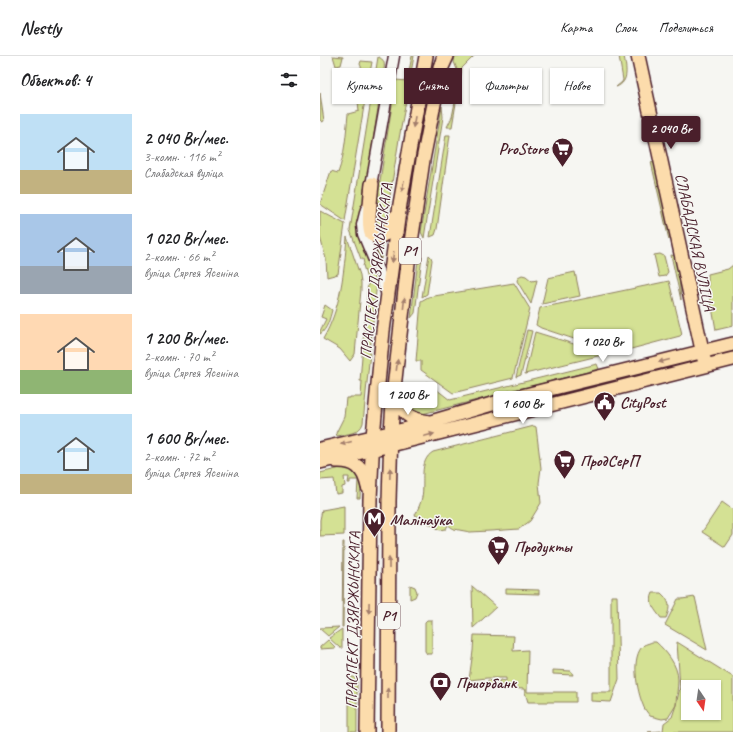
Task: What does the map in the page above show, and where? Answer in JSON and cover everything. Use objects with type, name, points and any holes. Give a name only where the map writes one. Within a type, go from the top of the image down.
[{"type":"main road","name":"ПРАСПЕКТ ДЗЯРЖЫНСКАГА","points":[[367,732],[370,499],[373,436],[387,297],[400,204],[426,56]]},
{"type":"main road","name":"СЛАБАДСКАЯ ВУЛІЦА","points":[[638,56],[705,366]]},
{"type":"main road","name":"ПРАСПЕКТ ДЗЯРЖЫНСКАГА","points":[[388,732],[389,509],[394,388],[408,263],[423,160],[444,60]]},
{"type":"main road","points":[[372,184],[369,226],[373,235],[379,237],[387,233],[400,204]]},
{"type":"main road","points":[[320,462],[372,450],[391,439],[431,422],[509,399],[733,344]]},
{"type":"main road","points":[[320,449],[373,436],[391,439],[733,359]]},
{"type":"main road","points":[[394,388],[399,404],[405,413],[417,420],[431,422]]},
{"type":"main road","points":[[320,462],[344,461],[352,463],[363,472],[366,478],[370,499]]},
{"type":"street","points":[[387,297],[381,277],[365,240],[362,229],[372,184],[394,56]]},
{"type":"green space","points":[[333,56],[343,57],[341,65],[336,66]]},
{"type":"green space","points":[[412,56],[414,56],[412,68],[410,68]]},
{"type":"green space","points":[[455,56],[474,56],[462,68],[456,68],[454,62]]},
{"type":"green space","points":[[619,56],[624,56],[626,74],[623,82],[616,87],[623,80]]},
{"type":"green space","points":[[378,57],[383,60],[384,68],[376,68]]},
{"type":"green space","points":[[361,61],[372,62],[371,68],[362,68],[360,64]]},
{"type":"green space","points":[[396,80],[404,81],[404,104],[405,104],[385,227],[380,234],[373,225],[392,104],[396,104]]},
{"type":"green space","points":[[320,93],[324,121],[322,122],[320,120]]},
{"type":"green space","points":[[358,104],[364,104],[345,221],[320,204],[331,171],[338,173],[345,144],[348,114],[359,111]]},
{"type":"green space","points":[[370,104],[378,104],[360,224],[377,281],[363,423],[356,431],[337,436],[336,433],[344,417],[346,398],[361,397],[362,381],[360,381],[368,283],[363,265],[363,259],[361,259],[350,230]]},
{"type":"green space","points":[[455,104],[456,104],[452,127],[447,127],[452,117]]},
{"type":"green space","points":[[442,106],[443,117],[424,238],[421,232]]},
{"type":"green space","points":[[446,135],[450,135],[437,229],[435,235],[430,237]]},
{"type":"green space","points":[[651,162],[656,164],[671,233],[669,240]]},
{"type":"green space","points":[[320,211],[345,224],[338,274],[327,277],[326,259],[320,237]]},
{"type":"green space","points":[[347,237],[360,275],[361,283],[355,354],[350,361],[340,349],[323,339],[334,315],[341,290]]},
{"type":"green space","points":[[383,241],[381,259],[378,260],[370,242]]},
{"type":"green space","points":[[660,254],[664,256],[668,272],[665,276],[659,277],[654,255]]},
{"type":"green space","points":[[429,255],[432,260],[427,294],[422,297]]},
{"type":"green space","points":[[671,255],[676,256],[678,264],[681,300]]},
{"type":"green space","points":[[422,257],[415,313],[411,318],[418,261]]},
{"type":"green space","points":[[733,265],[733,326],[716,330],[708,285],[708,274],[728,269]]},
{"type":"green space","points":[[575,272],[580,296],[542,304],[548,278]]},
{"type":"green space","points":[[522,275],[526,276],[532,281],[537,280],[531,304],[517,281],[518,277]]},
{"type":"green space","points":[[669,281],[682,334],[680,336],[616,353],[536,325],[540,308]]},
{"type":"green space","points":[[514,283],[530,309],[513,378],[453,393],[421,370],[421,361],[416,361],[421,301],[428,297]]},
{"type":"green space","points":[[325,305],[332,310],[326,327],[320,334],[326,319],[321,317]]},
{"type":"green space","points":[[527,330],[532,331],[521,375],[516,377]]},
{"type":"green space","points":[[535,332],[606,354],[525,374]]},
{"type":"green space","points":[[681,362],[681,365],[404,436],[403,435],[493,412],[516,403]]},
{"type":"green space","points":[[597,364],[599,369],[418,415],[411,414],[404,396],[414,397],[414,401],[420,401],[422,384],[427,382],[450,400]]},
{"type":"green space","points":[[534,426],[536,427],[541,468],[539,483],[541,503],[530,521],[519,529],[470,532],[454,529],[448,525],[446,529],[440,530],[415,515],[422,497],[425,461],[433,452]]},
{"type":"green space","points":[[345,467],[351,468],[361,478],[360,498],[357,498],[358,480],[350,480],[350,483],[348,483],[349,477],[344,477],[345,486],[342,487],[342,493],[336,494],[334,479],[320,480],[320,473]]},
{"type":"green space","points":[[722,502],[733,510],[733,535],[725,547],[702,532]]},
{"type":"green space","points":[[344,506],[344,535],[320,536],[320,520],[322,510]]},
{"type":"green space","points":[[343,542],[344,542],[342,627]]},
{"type":"green space","points":[[410,585],[415,587],[417,592],[415,597],[410,599]]},
{"type":"green space","points":[[472,586],[496,607],[473,628]]},
{"type":"green space","points":[[506,589],[539,590],[539,594],[506,593]]},
{"type":"green space","points":[[653,593],[661,593],[668,602],[669,611],[666,618],[661,618],[653,606],[651,600]]},
{"type":"green space","points":[[611,596],[617,596],[619,679],[611,702],[591,701],[591,692],[611,692]]},
{"type":"green space","points":[[695,597],[707,650],[665,625],[678,599]]},
{"type":"green space","points":[[427,620],[432,620],[432,654],[427,654],[425,651],[425,622]]},
{"type":"green space","points":[[339,627],[328,636],[320,629],[320,628]]},
{"type":"green space","points":[[342,629],[342,648],[340,648],[329,638]]},
{"type":"green space","points":[[474,635],[514,636],[513,651],[528,650],[527,692],[576,692],[576,702],[528,702],[524,689],[507,688],[506,685],[487,685],[488,680],[499,682],[500,680],[506,681],[506,678],[469,680]]},
{"type":"green space","points":[[328,640],[336,648],[320,649],[320,647]]},
{"type":"green space","points":[[656,642],[664,650],[676,669],[678,683],[676,705],[668,718],[662,719],[650,716],[644,708],[637,683],[637,657],[644,645]]},
{"type":"green space","points":[[677,642],[733,677],[733,732],[648,732],[663,731],[664,723],[672,717],[680,687]]},
{"type":"green space","points":[[553,670],[571,671],[573,675],[553,674]]},
{"type":"green space","points":[[349,677],[354,677],[357,682],[357,732],[349,732]]},
{"type":"place","name":"ProStore","points":[[563,168]]},
{"type":"place","name":"CityPost","points":[[605,422]]},
{"type":"place","name":"ПродСерП","points":[[564,480]]},
{"type":"place","name":"Малінаўка","points":[[375,538]]},
{"type":"place","name":"Продукты","points":[[498,566]]},
{"type":"place","name":"Приорбанк","points":[[440,702]]}]
